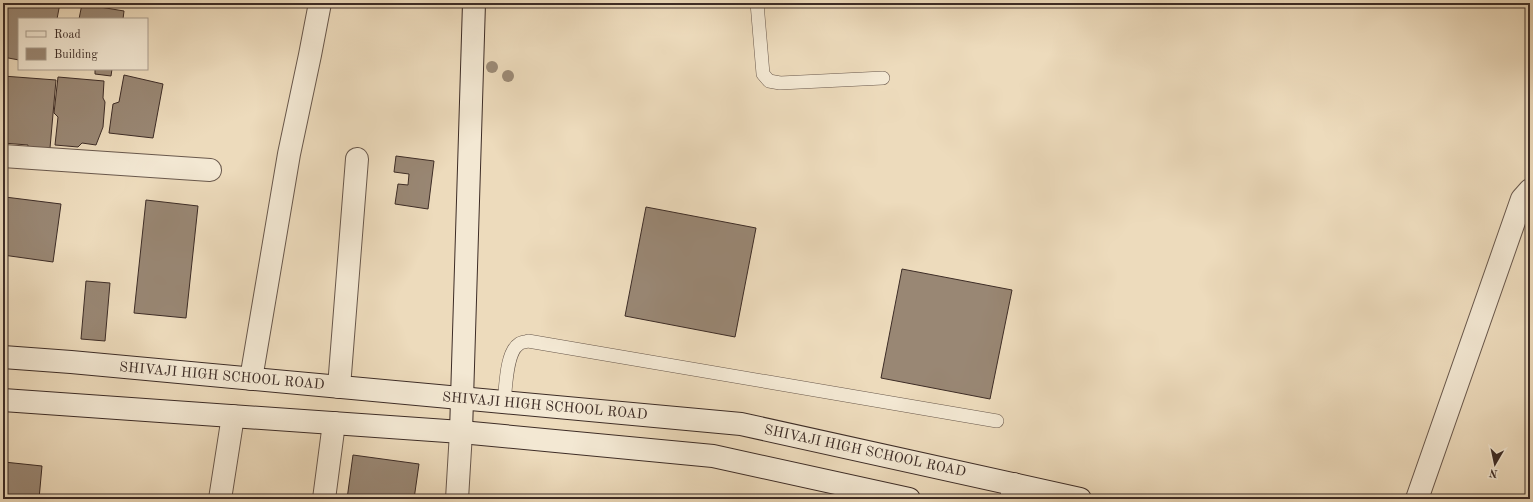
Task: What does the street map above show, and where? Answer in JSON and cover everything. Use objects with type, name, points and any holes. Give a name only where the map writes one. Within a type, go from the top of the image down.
[{"type":"street","points":[[250,379],[289,154],[320,3]]},
{"type":"street","points":[[456,499],[461,432],[474,3]]},
{"type":"street","points":[[3,156],[210,170]]},
{"type":"street","points":[[339,387],[357,159]]},
{"type":"street","points":[[1417,499],[1522,199],[1530,190]]},
{"type":"street","name":"SHIVAJI HIGH SCHOOL ROAD","points":[[3,358],[741,424],[1012,492],[1080,499]]},
{"type":"street","points":[[3,400],[461,432],[714,456],[909,499]]},
{"type":"street","points":[[220,499],[233,416]]},
{"type":"street","points":[[324,499],[334,423]]},
{"type":"lane","points":[[757,3],[764,74],[769,81],[780,83],[882,78]]},
{"type":"lane","points":[[504,402],[509,363],[514,350],[519,344],[528,341],[997,421]]},
{"type":"building","points":[[5,3],[60,3],[57,18],[18,18],[18,60],[3,57],[3,14]]},
{"type":"building","points":[[82,4],[124,11],[123,18],[79,18]]},
{"type":"building","points":[[95,70],[112,70],[111,76],[95,74]]},
{"type":"building","points":[[124,75],[163,84],[153,138],[109,133],[113,104],[119,102]]},
{"type":"building","points":[[3,76],[56,80],[50,148],[44,157],[27,155],[28,145],[3,143]]},
{"type":"building","points":[[58,77],[104,81],[103,98],[105,102],[103,127],[96,145],[82,143],[78,147],[55,145],[58,117],[54,113]]},
{"type":"building","points":[[396,156],[434,161],[428,209],[395,204],[398,184],[408,185],[409,174],[394,172]]},
{"type":"building","points":[[5,197],[61,204],[53,262],[3,255],[3,213]]},
{"type":"building","points":[[146,200],[198,206],[186,318],[134,313]]},
{"type":"building","points":[[646,207],[756,228],[735,337],[625,316]]},
{"type":"building","points":[[902,269],[1012,290],[990,399],[881,378]]},
{"type":"building","points":[[86,281],[110,283],[105,341],[81,339]]},
{"type":"building","points":[[353,455],[419,464],[414,499],[347,499]]},
{"type":"building","points":[[4,462],[42,466],[39,499],[3,499]]}]
